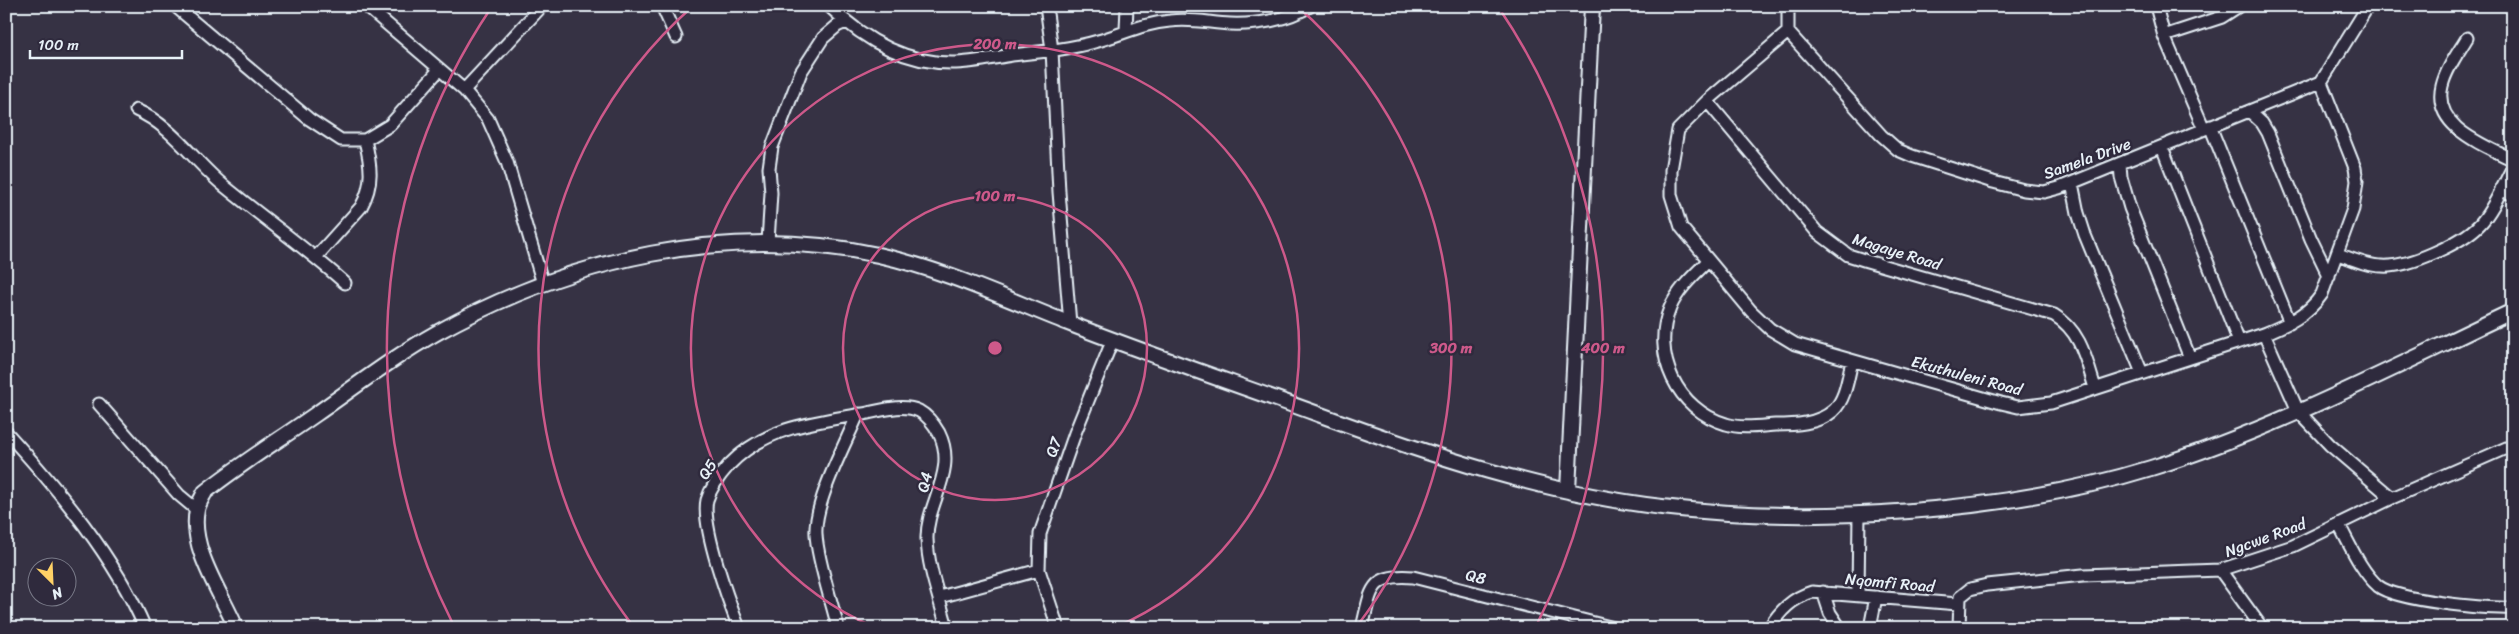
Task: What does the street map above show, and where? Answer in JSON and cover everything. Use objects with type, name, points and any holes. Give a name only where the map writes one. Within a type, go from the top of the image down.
[{"type":"street","points":[[176,6],[309,119],[341,140],[365,140],[390,125],[439,70]]},
{"type":"street","points":[[366,6],[464,90],[488,119],[507,162],[543,284]]},
{"type":"street","points":[[464,90],[542,6]]},
{"type":"street","points":[[662,6],[676,36]]},
{"type":"street","points":[[829,6],[860,34],[903,55],[931,62],[954,63],[1052,50],[1098,41],[1126,30],[1149,24],[1178,20],[1194,19],[1230,24],[1267,21],[1292,16],[1310,6]]},
{"type":"street","points":[[1046,6],[1052,50],[1059,192],[1070,324]]},
{"type":"street","points":[[1126,30],[1127,6]]},
{"type":"street","points":[[1568,490],[1592,6]]},
{"type":"street","points":[[1788,6],[1788,32]]},
{"type":"street","points":[[2156,6],[2164,36],[2207,128],[2290,323]]},
{"type":"street","points":[[2164,36],[2222,16],[2239,6]]},
{"type":"street","points":[[2321,82],[2368,6]]},
{"type":"street","points":[[768,242],[769,168],[772,147],[801,72],[822,38],[837,26],[846,22]]},
{"type":"street","name":"Ekuthuleni Road","points":[[1788,32],[1707,101],[1678,130],[1671,170],[1671,195],[1681,227],[1751,311],[1770,329],[1795,344],[2018,407],[2051,403],[2264,334],[2290,323],[2313,308],[2322,294],[2354,209],[2357,181],[2355,168],[2321,82]]},
{"type":"street","name":"Samela Drive","points":[[1788,32],[1881,135],[1898,150],[2024,190],[2044,192],[2120,164],[2321,82]]},
{"type":"street","points":[[2467,38],[2442,86],[2441,97],[2445,111],[2454,126],[2464,134],[2513,160]]},
{"type":"street","name":"Magaye Road","points":[[1707,101],[1797,211],[1832,246],[1866,262],[2054,314],[2065,321],[2077,336],[2095,388]]},
{"type":"street","points":[[136,110],[168,132],[221,184],[316,257],[345,283]]},
{"type":"street","points":[[2249,111],[2262,123],[2268,133],[2311,239],[2329,276]]},
{"type":"street","points":[[316,257],[361,208],[366,198],[371,181],[370,161],[365,140]]},
{"type":"street","points":[[2162,147],[2239,342]]},
{"type":"street","points":[[2120,164],[2123,188],[2130,208],[2190,358]]},
{"type":"street","points":[[2338,254],[2369,265],[2383,266],[2418,259],[2446,247],[2480,224],[2513,167]]},
{"type":"street","points":[[2072,183],[2085,235],[2142,373]]},
{"type":"street","points":[[2501,189],[2513,195]]},
{"type":"street","points":[[236,628],[201,551],[196,531],[197,510],[205,492],[396,357],[470,315],[577,271],[626,258],[686,248],[768,242],[818,245],[902,261],[967,282],[1070,324],[1428,452],[1524,481],[1660,507],[1776,514],[1859,513],[1977,504],[2097,482],[2145,470],[2255,431],[2513,312]]},
{"type":"street","points":[[1708,261],[1676,296],[1665,326],[1663,348],[1671,378],[1697,407],[1727,425],[1794,424],[1816,420],[1827,416],[1839,403],[1852,361]]},
{"type":"street","points":[[2264,334],[2298,411],[2330,444],[2392,498]]},
{"type":"street","name":"Q7","points":[[1058,628],[1039,570],[1040,534],[1046,512],[1075,433],[1113,339]]},
{"type":"street","points":[[99,404],[179,495],[197,510]]},
{"type":"street","name":"Q4","points":[[858,414],[910,408],[927,416],[940,434],[944,454],[944,472],[942,488],[927,529],[927,538],[931,566],[947,628]]},
{"type":"street","points":[[838,628],[817,544],[816,522],[837,463],[858,414]]},
{"type":"street","name":"Q5","points":[[739,628],[720,574],[708,522],[707,502],[710,493],[722,473],[734,459],[769,435],[802,424],[858,414]]},
{"type":"street","points":[[6,432],[80,521],[138,609],[145,628]]},
{"type":"street","name":"Ngcwe Road","points":[[1958,604],[1960,597],[1970,590],[1999,583],[2083,574],[2220,570],[2285,549],[2339,525],[2392,498],[2511,450]]},
{"type":"street","points":[[1858,595],[1859,513]]},
{"type":"street","points":[[2339,525],[2368,574],[2387,592],[2431,600],[2513,608]]},
{"type":"street","points":[[940,597],[1039,570]]},
{"type":"street","points":[[2220,570],[2262,628]]},
{"type":"street","name":"Q8","points":[[1362,628],[1371,592],[1375,584],[1379,580],[1397,576],[1422,580],[1614,628]]},
{"type":"street","name":"Nqomfi Road","points":[[1769,628],[1783,609],[1796,599],[1812,592],[1958,604]]},
{"type":"street","points":[[1823,592],[1830,613],[1840,628]]},
{"type":"street","points":[[1870,628],[1876,597]]},
{"type":"street","points":[[1958,604],[1960,628]]}]
